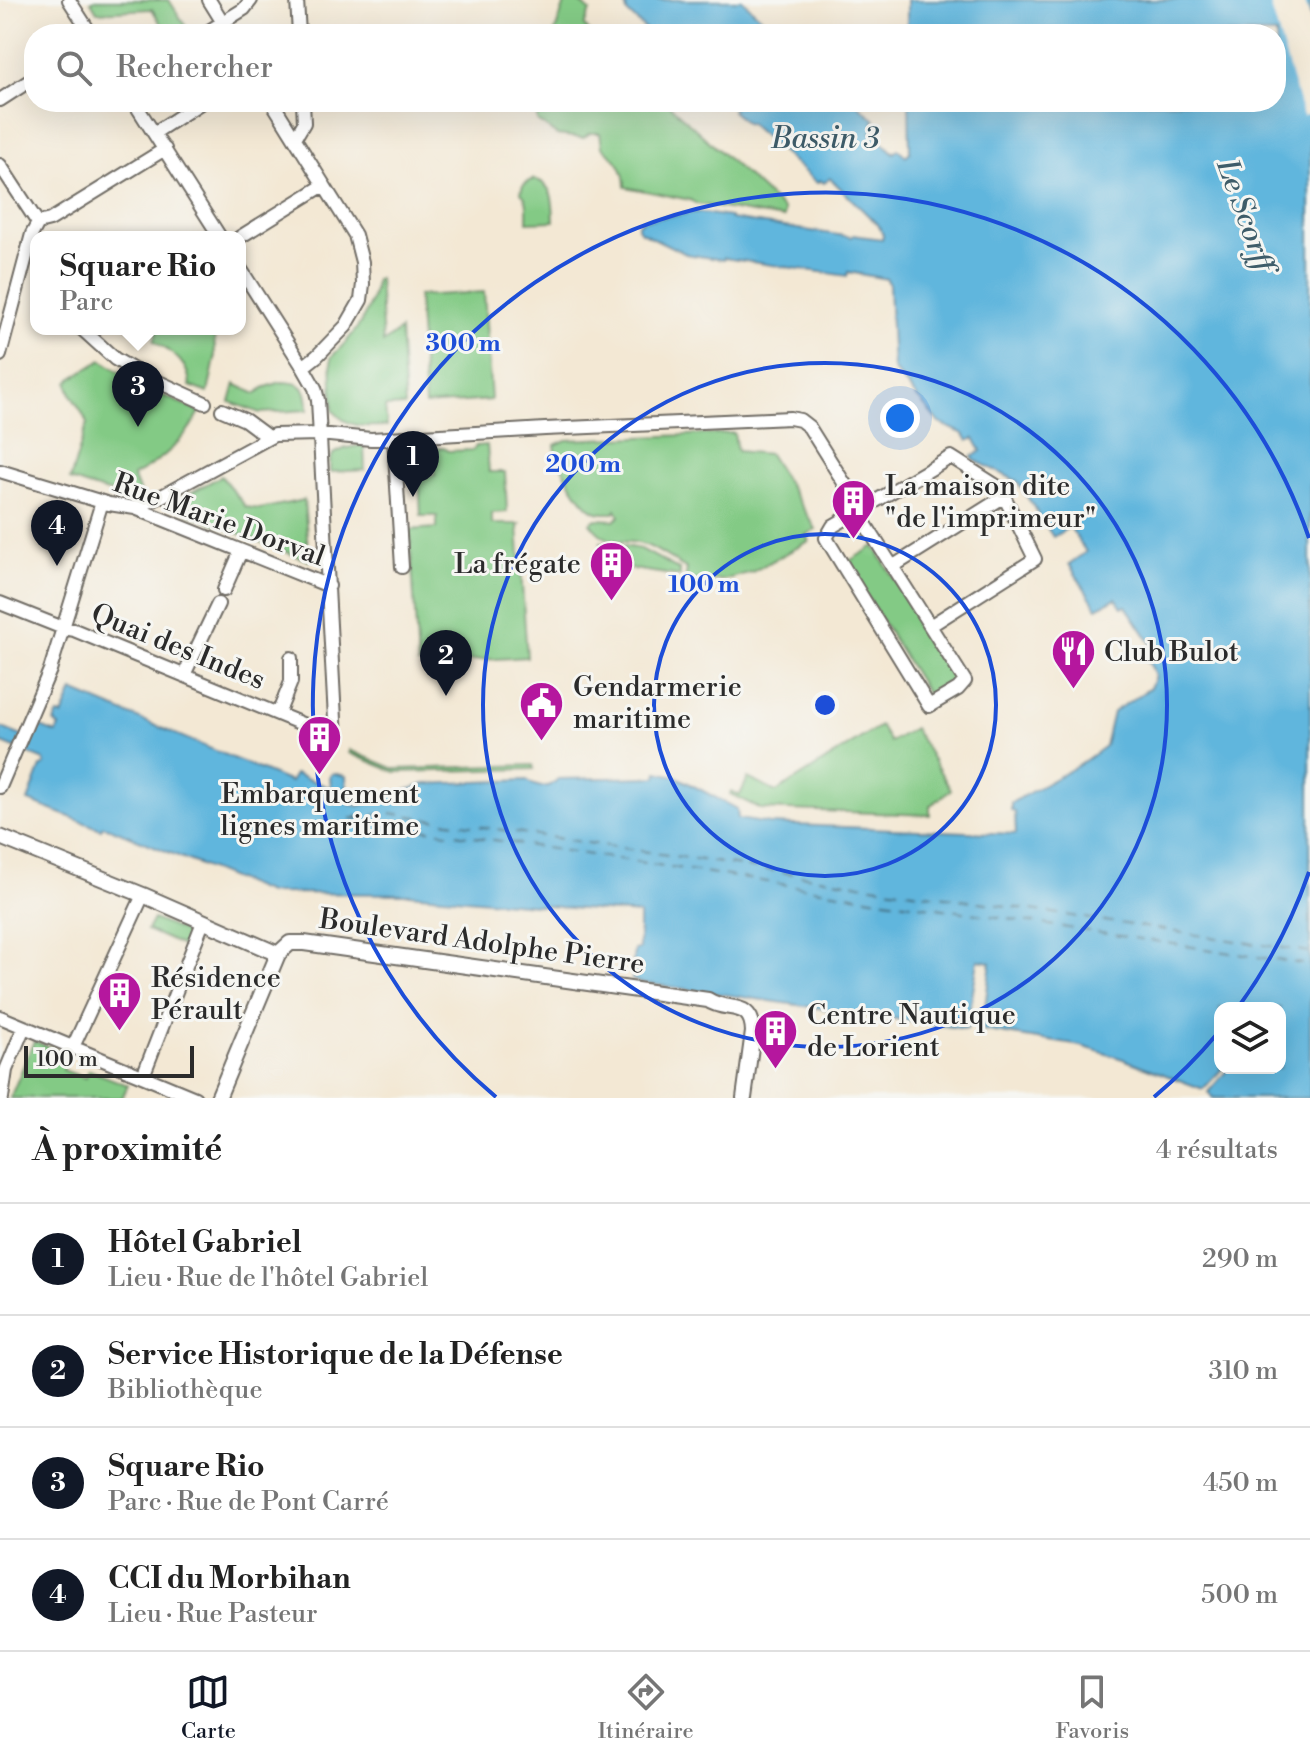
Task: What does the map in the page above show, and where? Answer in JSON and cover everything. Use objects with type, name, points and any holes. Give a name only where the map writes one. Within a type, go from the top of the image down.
[{"type":"street","points":[[69,0],[85,24]]},
{"type":"street","points":[[209,0],[223,22]]},
{"type":"street","points":[[220,24],[244,9],[251,0]]},
{"type":"street","points":[[297,0],[298,24]]},
{"type":"street","points":[[0,100],[24,84]]},
{"type":"street","points":[[140,112],[216,231]]},
{"type":"street","points":[[154,133],[187,112]]},
{"type":"street","points":[[278,112],[355,235],[362,262],[361,300],[346,326],[303,367]]},
{"type":"street","points":[[295,138],[304,123],[303,112]]},
{"type":"street","points":[[34,231],[38,223],[50,220],[165,149]]},
{"type":"street","points":[[0,165],[38,223]]},
{"type":"street","points":[[246,233],[324,185]]},
{"type":"street","points":[[0,355],[30,271]]},
{"type":"street","points":[[246,277],[315,388],[329,586]]},
{"type":"street","points":[[89,335],[115,359],[205,403]]},
{"type":"street","points":[[222,410],[245,420],[268,437]]},
{"type":"street","points":[[135,508],[274,435],[319,434],[371,439],[774,418],[800,420],[816,437],[846,486],[857,511],[892,567],[965,681],[958,689],[929,706],[826,538],[833,526],[857,511],[951,457],[1000,488],[1035,559],[930,626]]},
{"type":"street","points":[[394,438],[402,567]]},
{"type":"street","name":"Rue Marie Dorval","points":[[0,471],[102,502],[135,508],[329,586]]},
{"type":"street","points":[[892,567],[1005,496]]},
{"type":"street","points":[[0,787],[50,670],[102,502]]},
{"type":"street","points":[[224,590],[241,551]]},
{"type":"street","name":"Quai des Indes","points":[[0,603],[74,630],[336,738],[329,586]]},
{"type":"street","points":[[184,675],[218,604]]},
{"type":"street","points":[[278,714],[291,682],[291,658]]},
{"type":"street","points":[[0,837],[278,954],[218,1098]]},
{"type":"street","points":[[73,1047],[143,895]]},
{"type":"street","points":[[143,1076],[203,922]]},
{"type":"street","name":"Boulevard Adolphe Pierre","points":[[278,954],[290,943],[304,943],[708,1000],[713,1004],[741,1009],[753,1021],[744,1098]]},
{"type":"street","points":[[0,1017],[195,1098]]},
{"type":"street","points":[[2,1098],[6,1070],[24,1027]]},
{"type":"green space","points":[[169,0],[184,24],[161,24],[152,9],[97,12],[91,2]]},
{"type":"green space","points":[[564,0],[584,5],[590,11],[585,24],[558,24]]},
{"type":"green space","points":[[537,112],[677,112],[784,210],[784,218],[697,204],[625,187],[621,169],[602,147],[600,133],[590,133],[583,138],[557,135],[537,121]]},
{"type":"green space","points":[[535,179],[550,191],[554,221],[527,222],[526,202],[521,190],[525,183]]},
{"type":"green space","points":[[379,278],[383,343],[400,330],[405,406],[385,407],[387,426],[364,426],[344,420],[333,410],[331,357],[361,322]]},
{"type":"green space","points":[[484,292],[491,400],[425,405],[418,296]]},
{"type":"green space","points":[[156,335],[214,335],[215,359],[208,393],[190,386],[183,364],[154,341]]},
{"type":"green space","points":[[102,360],[139,385],[200,412],[171,449],[133,476],[140,493],[113,493],[70,480],[87,424],[68,383]]},
{"type":"green space","points":[[281,382],[295,383],[306,391],[308,410],[260,413],[230,402],[235,384],[256,394]]},
{"type":"green space","points":[[734,433],[737,451],[769,454],[816,529],[806,535],[809,541],[752,572],[724,580],[685,581],[687,569],[658,551],[639,543],[604,537],[590,523],[596,519],[615,520],[620,516],[616,509],[614,513],[602,513],[589,507],[564,471],[555,445],[566,440]]},
{"type":"green space","points":[[364,445],[365,470],[330,472],[333,454]]},
{"type":"green space","points":[[487,445],[489,472],[505,472],[507,512],[492,513],[492,524],[520,524],[527,657],[418,664],[408,530],[437,528],[437,516],[421,516],[419,477],[435,475],[434,448],[473,450],[476,446]]},
{"type":"green space","points":[[221,476],[246,507],[260,509],[304,500],[309,561],[187,513],[181,498]]},
{"type":"green space","points":[[601,542],[641,549],[680,570],[680,576],[626,568],[603,556]]},
{"type":"green space","points":[[874,546],[957,681],[930,698],[846,563]]},
{"type":"green space","points":[[880,726],[890,742],[914,728],[951,790],[930,806],[930,815],[761,809],[730,794],[731,791],[740,795],[748,778],[776,792]]},
{"type":"green space","points":[[349,750],[395,769],[533,765],[534,769],[395,772],[349,753]]},
{"type":"green space","points":[[153,919],[190,934],[185,947],[147,930]]},
{"type":"green space","points":[[34,1041],[69,1054],[63,1070],[85,1078],[89,1070],[128,1085],[122,1098],[10,1098]]},
{"type":"water","points":[[624,0],[742,0],[768,24],[640,24],[627,12]]},
{"type":"water","points":[[907,0],[1310,0],[1310,1098],[1212,1098],[1208,1092],[1224,1074],[1286,1074],[1286,1002],[1214,1002],[1214,1074],[1217,1074],[1203,1089],[1081,1046],[982,1030],[991,962],[978,960],[967,1029],[636,982],[632,980],[634,950],[639,949],[639,914],[409,894],[268,893],[110,828],[103,826],[101,829],[28,801],[44,760],[0,742],[0,727],[29,739],[36,725],[56,733],[59,727],[54,722],[58,715],[62,716],[73,691],[290,782],[295,774],[331,788],[330,776],[333,773],[346,776],[348,804],[359,806],[425,784],[527,780],[543,787],[558,779],[657,777],[658,772],[675,776],[737,809],[738,819],[770,824],[1016,834],[1015,812],[1011,811],[1011,803],[1079,765],[1105,746],[1113,712],[1150,688],[1155,676],[1142,653],[1152,645],[1126,606],[1122,607],[1116,598],[1097,608],[1069,564],[1086,552],[1070,527],[1053,537],[1017,481],[974,460],[972,457],[981,451],[974,438],[968,441],[964,434],[939,423],[893,369],[887,279],[686,254],[641,232],[638,224],[643,220],[696,212],[882,239],[879,226],[830,178],[824,183],[820,180],[817,183],[733,112],[866,112],[875,120],[876,126],[871,132],[894,153],[898,149],[906,156],[910,152],[909,112],[1286,112],[1286,24],[907,24]]},
{"type":"pier","points":[[1269,0],[1304,0],[1310,18],[1310,114],[1303,116],[1286,58],[1286,24],[1276,24]]},
{"type":"ferry route","points":[[355,817],[390,813],[1310,952]]},
{"type":"ferry route","points":[[350,818],[1310,965]]},
{"type":"place","name":"Square Rio","points":[[138,427]]},
{"type":"place","name":"Hôtel Gabriel","points":[[413,497]]},
{"type":"place","name":"La maison dite \"de l'imprimeur\"","points":[[854,541]]},
{"type":"place","name":"CCI du Morbihan","points":[[57,566]]},
{"type":"place","name":"La frégate","points":[[612,603]]},
{"type":"place","name":"Club Bulot","points":[[1073,691]]},
{"type":"place","name":"Service Historique de la Défense","points":[[446,696]]},
{"type":"place","name":"Gendarmerie maritime","points":[[542,742]]},
{"type":"place","name":"Embarquement lignes maritime","points":[[320,776]]},
{"type":"place","name":"Résidence Pérault","points":[[120,1033]]},
{"type":"place","name":"Centre Nautique de Lorient","points":[[776,1070]]},
{"type":"water label","name":"Bassin 3","points":[[825,139]]},
{"type":"water label","name":"Le Scorff","points":[[1245,215]]}]
